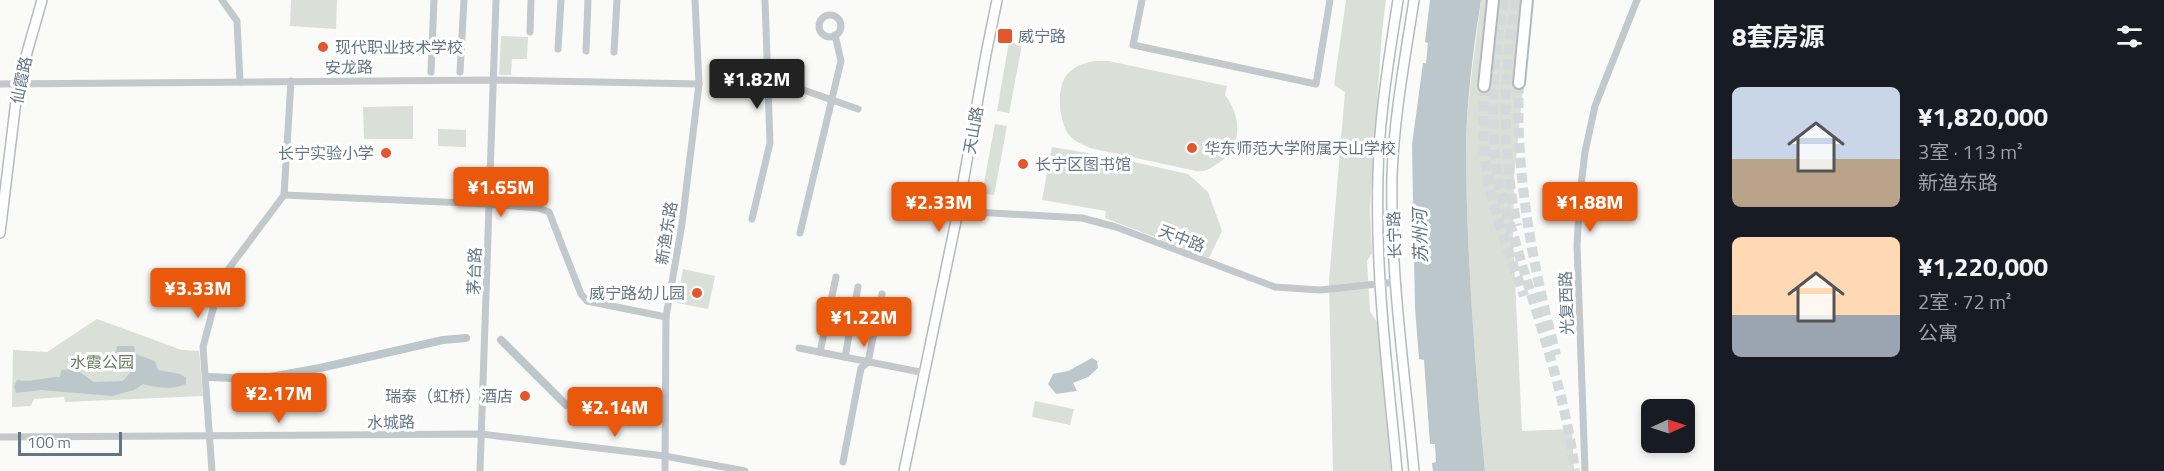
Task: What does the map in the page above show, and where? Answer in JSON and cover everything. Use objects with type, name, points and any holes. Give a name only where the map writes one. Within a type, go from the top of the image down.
[{"type":"highway","points":[[1484,86],[1493,0]]},
{"type":"highway","points":[[1519,83],[1527,0]]},
{"type":"main road","name":"仙霞路","points":[[0,233],[18,84],[42,0]]},
{"type":"main road","name":"天山路","points":[[904,471],[958,211],[998,0]]},
{"type":"main road","name":"长宁路","points":[[1397,471],[1379,284],[1378,176],[1383,97],[1398,0]]},
{"type":"main road","name":"长宁路","points":[[1414,0],[1398,99],[1392,176],[1396,282],[1414,471]]},
{"type":"street","points":[[222,0],[237,21],[240,82]]},
{"type":"street","points":[[431,72],[434,0]]},
{"type":"street","points":[[460,72],[464,0]]},
{"type":"street","name":"茅台路","points":[[480,471],[496,0]]},
{"type":"street","points":[[530,32],[531,0]]},
{"type":"street","points":[[558,49],[561,0]]},
{"type":"street","points":[[586,51],[588,0]]},
{"type":"street","points":[[614,52],[617,0]]},
{"type":"street","name":"新渔东路","points":[[665,471],[666,317],[682,224],[699,84],[695,0]]},
{"type":"street","points":[[752,219],[770,142],[765,0]]},
{"type":"street","points":[[1142,0],[1133,45],[1316,84],[1330,0]]},
{"type":"street","name":"光复西路","points":[[1585,471],[1577,244],[1580,194],[1585,152],[1596,106],[1637,0]]},
{"type":"street","points":[[800,233],[841,61],[835,35]]},
{"type":"street","points":[[769,78],[858,109]]},
{"type":"street","name":"安龙路","points":[[0,84],[493,80],[699,84]]},
{"type":"street","points":[[212,471],[203,347],[221,279],[284,195],[291,81]]},
{"type":"street","points":[[284,195],[538,208],[549,212],[581,294],[587,301],[666,317]]},
{"type":"street","name":"天中路","points":[[958,211],[1082,218],[1116,227],[1275,287],[1320,291],[1396,282]]},
{"type":"street","points":[[820,352],[836,277]]},
{"type":"street","points":[[844,357],[858,287]]},
{"type":"street","points":[[843,462],[861,368],[868,362],[882,294]]},
{"type":"street","points":[[799,348],[925,373]]},
{"type":"street","name":"水城路","points":[[0,437],[481,434],[665,456],[745,471]]},
{"type":"green space","points":[[291,0],[337,0],[336,29],[290,26]]},
{"type":"green space","points":[[1346,0],[1386,0],[1370,208],[1372,253],[1367,261],[1370,311],[1378,324],[1391,471],[1333,471],[1329,281],[1345,92],[1334,85]]},
{"type":"green space","points":[[1481,0],[1532,0],[1514,178],[1513,237],[1522,431],[1572,429],[1574,471],[1485,471],[1472,313],[1466,155],[1469,97]]},
{"type":"green space","points":[[501,36],[528,37],[527,59],[512,59],[511,75],[499,75]]},
{"type":"green space","points":[[1009,42],[1022,45],[1009,113],[997,111]]},
{"type":"green space","points":[[1095,61],[1108,61],[1227,86],[1225,95],[1231,104],[1237,124],[1235,143],[1230,152],[1212,167],[1199,171],[1090,148],[1074,140],[1063,123],[1060,106],[1061,89],[1066,76],[1075,67]]},
{"type":"green space","points":[[413,106],[413,139],[364,139],[363,107]]},
{"type":"green space","points":[[995,124],[1007,126],[994,195],[982,193]]},
{"type":"green space","points":[[438,129],[466,130],[466,147],[438,146]]},
{"type":"green space","points":[[1052,147],[1188,174],[1208,192],[1222,231],[1209,258],[1105,218],[1106,211],[1042,200]]},
{"type":"green space","points":[[683,269],[715,276],[708,309],[677,303]]},
{"type":"green space","name":"水霞公园","points":[[97,319],[182,350],[199,351],[203,396],[65,402],[64,397],[34,399],[31,406],[12,407],[13,350],[47,352]]},
{"type":"green space","points":[[1035,401],[1074,409],[1070,425],[1032,417]]},
{"type":"water","name":"苏州河","points":[[1430,0],[1481,0],[1470,78],[1466,155],[1472,313],[1485,471],[1433,471],[1432,463],[1436,462],[1435,444],[1430,444],[1424,360],[1419,359],[1415,308],[1412,145],[1423,63],[1426,63],[1428,43],[1425,42]]},
{"type":"water","points":[[117,346],[134,346],[135,354],[155,361],[158,370],[180,374],[186,378],[186,384],[165,388],[143,384],[134,390],[112,396],[41,390],[16,393],[14,387],[17,380],[60,377],[61,370],[75,369],[94,382],[123,381],[130,373],[127,367],[117,365],[114,361]]},
{"type":"water","points":[[1092,358],[1097,361],[1098,368],[1088,377],[1073,383],[1077,391],[1056,394],[1048,384],[1053,374],[1068,371]]},
{"type":"waterway","points":[[209,377],[259,379],[320,368],[443,340],[466,338]]},
{"type":"waterway","points":[[501,340],[566,405],[650,418]]},
{"type":"tunnel","points":[[1504,0],[1493,108],[1497,172],[1506,212],[1559,387],[1575,471]]},
{"type":"tunnel","points":[[1516,0],[1508,56],[1506,142],[1517,226]]},
{"type":"tunnel","points":[[1519,83],[1518,118],[1527,220],[1556,355]]},
{"type":"tunnel","points":[[1484,86],[1484,143],[1488,178],[1501,230],[1524,296]]},
{"type":"place","name":"威宁路","points":[[1005,36]]},
{"type":"place","name":"现代职业技术学校","points":[[323,47]]},
{"type":"place","name":"华东师范大学附属天山学校","points":[[1192,148]]},
{"type":"place","name":"长宁实验小学","points":[[386,153]]},
{"type":"place","name":"长宁区图书馆","points":[[1023,164]]},
{"type":"place","name":"威宁路幼儿园","points":[[697,293]]},
{"type":"place","name":"瑞泰（虹桥）酒店","points":[[525,396]]}]
